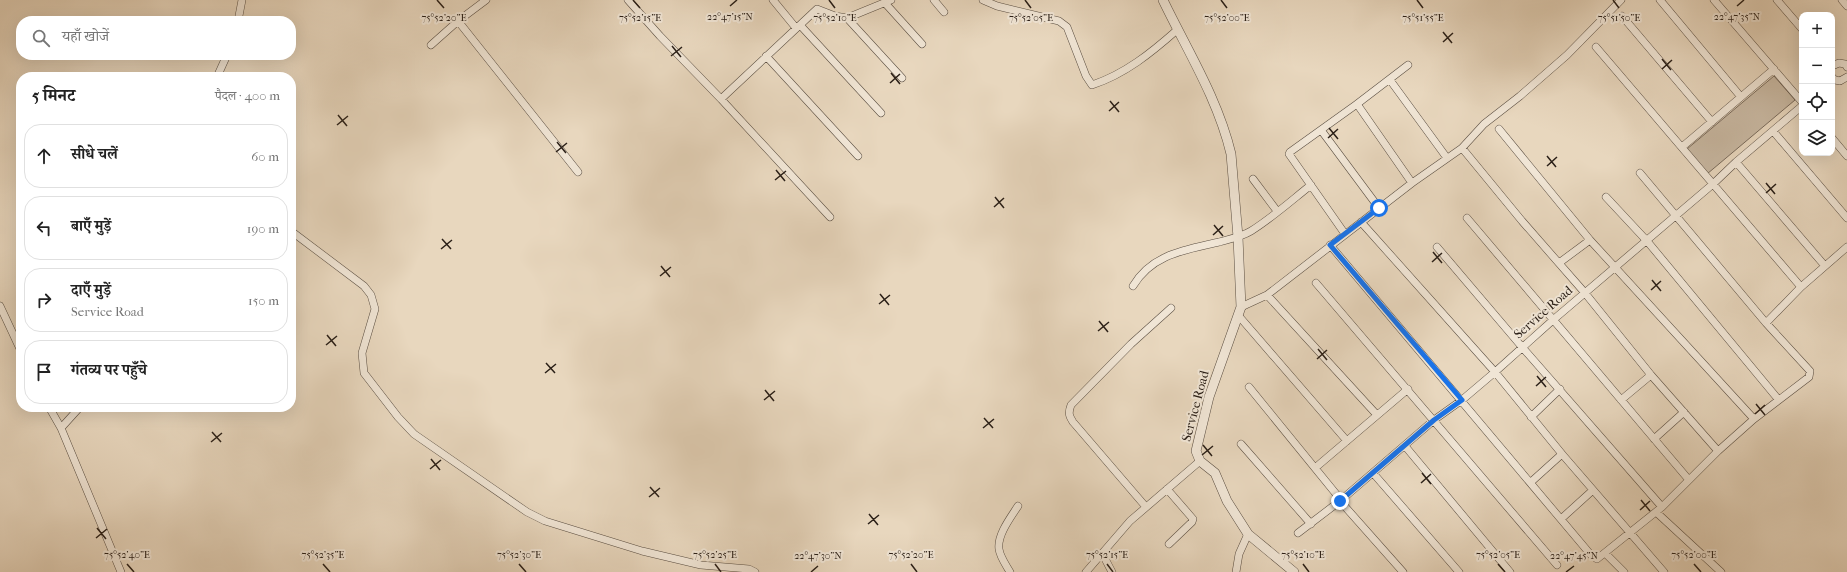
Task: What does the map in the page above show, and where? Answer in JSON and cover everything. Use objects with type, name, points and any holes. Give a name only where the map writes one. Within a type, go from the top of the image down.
[{"type":"street","points":[[239,16],[242,0]]},
{"type":"street","points":[[431,45],[458,21],[486,0]]},
{"type":"street","points":[[628,0],[830,217]]},
{"type":"street","points":[[773,0],[881,113]]},
{"type":"street","points":[[934,0],[944,12]]},
{"type":"street","points":[[983,0],[997,6],[1059,21],[1068,27],[1086,76],[1092,85],[1106,80],[1133,65],[1158,47],[1177,30]]},
{"type":"street","points":[[1163,0],[1177,30],[1207,85],[1228,141],[1238,237],[1239,311],[1346,441]]},
{"type":"street","points":[[1239,311],[1267,295],[1412,183],[1462,148],[1484,124],[1520,96],[1567,55],[1621,0]]},
{"type":"street","points":[[1660,0],[1741,97]]},
{"type":"street","points":[[1714,0],[1799,99]]},
{"type":"street","points":[[1777,0],[1799,26]]},
{"type":"street","points":[[1842,0],[1847,6]]},
{"type":"street","points":[[721,99],[817,9],[835,16],[847,18],[888,2],[922,44]]},
{"type":"street","points":[[1622,16],[1712,122]]},
{"type":"street","points":[[847,18],[902,78]]},
{"type":"street","points":[[458,21],[578,172]]},
{"type":"street","points":[[1596,47],[1801,288]]},
{"type":"street","points":[[766,56],[858,156]]},
{"type":"street","points":[[219,72],[225,60]]},
{"type":"street","points":[[1835,64],[1842,63],[1847,67]]},
{"type":"street","points":[[1345,234],[1289,154],[1390,80],[1408,65]]},
{"type":"street","points":[[1682,147],[1774,70]]},
{"type":"street","points":[[1835,80],[1838,81],[1847,79]]},
{"type":"street","points":[[1390,80],[1447,158]]},
{"type":"street","points":[[1357,104],[1412,183]]},
{"type":"street","name":"Service Road","points":[[1298,533],[1341,500],[1434,420],[1462,400],[1799,109]]},
{"type":"street","points":[[1500,129],[1590,240],[1754,419]]},
{"type":"street","points":[[1321,130],[1379,208]]},
{"type":"street","points":[[1773,131],[1847,218]]},
{"type":"street","points":[[1835,142],[1847,156]]},
{"type":"street","points":[[1462,148],[1585,293],[1651,374],[1718,451]]},
{"type":"street","points":[[1736,162],[1825,266]]},
{"type":"street","points":[[1330,245],[1591,555],[1597,559],[1659,509],[1718,451],[1754,419],[1808,377],[1810,371],[1766,323],[1640,173]]},
{"type":"street","points":[[1253,179],[1278,211]]},
{"type":"street","points":[[1133,286],[1148,266],[1164,257],[1238,237],[1251,231],[1311,185]]},
{"type":"street","points":[[1606,196],[1647,241],[1778,399]]},
{"type":"street","points":[[1467,218],[1689,480]]},
{"type":"street","points":[[1361,222],[1495,372],[1562,454],[1664,572]]},
{"type":"street","points":[[296,235],[364,286],[370,295],[374,309],[362,354],[364,373],[398,417],[414,434],[527,512],[545,521],[591,536],[701,565],[749,569],[755,572]]},
{"type":"street","points":[[1559,263],[1590,240]]},
{"type":"street","points":[[1437,247],[1522,347],[1560,389],[1659,509],[1721,572]]},
{"type":"street","points":[[1766,323],[1801,288],[1847,247]]},
{"type":"street","points":[[1316,282],[1557,564]]},
{"type":"street","points":[[1267,295],[1377,415]]},
{"type":"street","points":[[0,306],[16,340]]},
{"type":"street","points":[[1146,507],[1073,422],[1069,416],[1069,410],[1071,405],[1131,344],[1170,308]]},
{"type":"street","name":"Service Road","points":[[1239,311],[1208,397],[1196,450],[1200,461],[1212,468],[1227,501],[1248,534],[1294,572]]},
{"type":"street","points":[[1622,400],[1651,374]]},
{"type":"street","points":[[1249,387],[1341,500],[1403,572]]},
{"type":"street","points":[[1315,468],[1408,389]]},
{"type":"street","points":[[1531,417],[1560,389]]},
{"type":"street","points":[[52,412],[61,428],[121,572]]},
{"type":"street","points":[[61,428],[75,412]]},
{"type":"street","points":[[1654,439],[1684,412]]},
{"type":"street","points":[[1241,444],[1311,524]]},
{"type":"street","points":[[1405,446],[1510,572]]},
{"type":"street","points":[[1531,482],[1562,454]]},
{"type":"street","points":[[1086,572],[1130,521],[1200,461]]},
{"type":"street","points":[[1373,473],[1459,572]]},
{"type":"street","points":[[1167,489],[1193,519],[1192,522],[1169,544]]},
{"type":"street","points":[[1561,519],[1593,490]]},
{"type":"street","points":[[1010,572],[1000,554],[999,543],[1002,534],[1018,506]]},
{"type":"street","points":[[1236,572],[1239,554],[1248,534]]},
{"type":"street","points":[[1102,553],[1112,572]]},
{"type":"street","points":[[1605,553],[1624,572]]},
{"type":"shaded area","points":[[1774,76],[1795,100],[1707,174],[1687,149]]},
{"type":"route","points":[[1340,501],[1434,420],[1462,400],[1330,245],[1379,208]]}]
